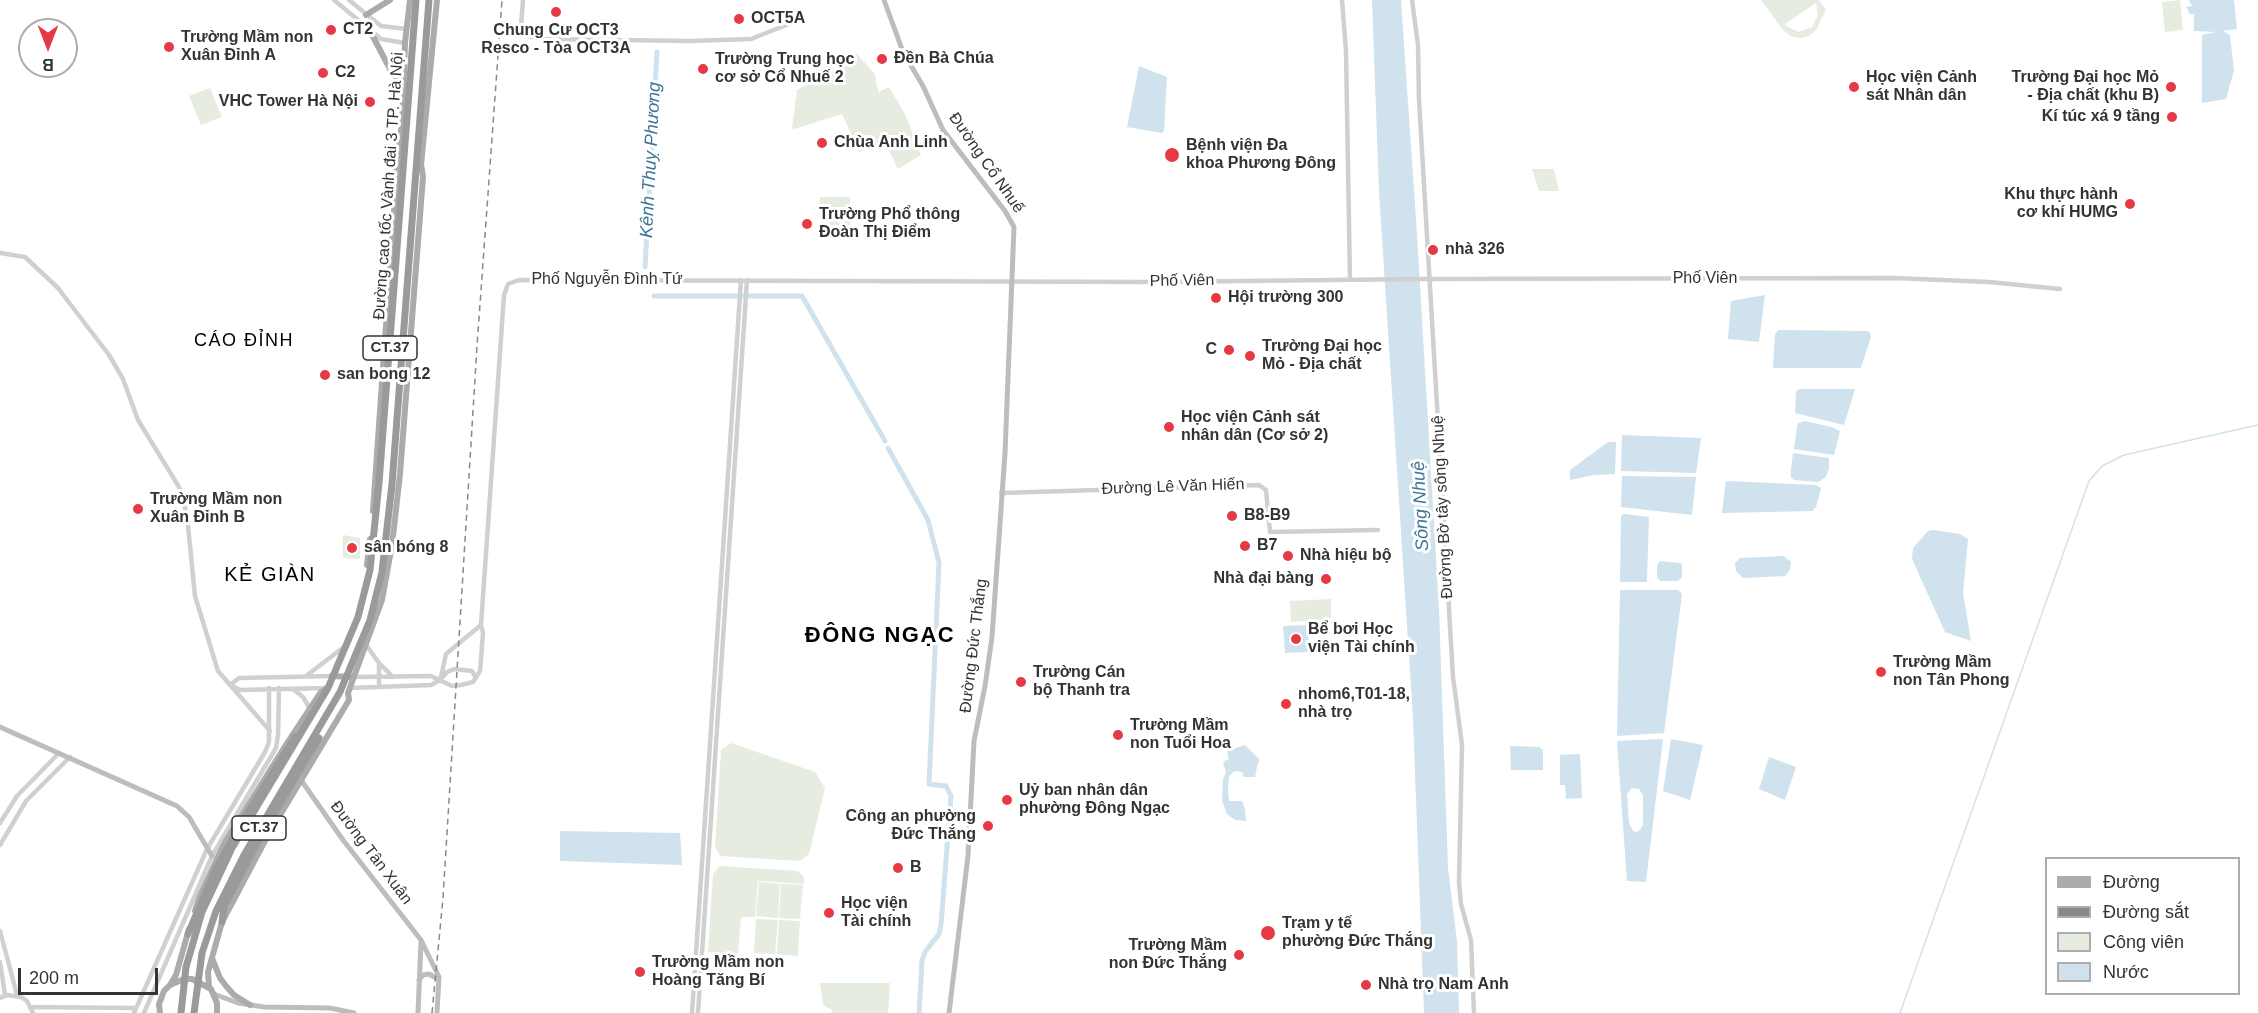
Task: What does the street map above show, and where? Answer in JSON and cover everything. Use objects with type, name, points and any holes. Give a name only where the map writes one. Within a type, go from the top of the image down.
[{"type":"highway","name":"Đường cao tốc Vành đai 3 TP. Hà Nội","points":[[181,1013],[188,959],[211,891],[232,848],[327,689],[358,617],[370,570],[416,0]]},
{"type":"highway","name":"Đường cao tốc Vành đai 3 TP. Hà Nội","points":[[194,1013],[202,953],[223,895],[252,841],[340,692],[370,621],[382,572],[388,527],[429,0]]},
{"type":"highway","points":[[222,922],[224,906],[262,834],[330,719],[357,656]]},
{"type":"highway","points":[[188,934],[215,872],[242,822],[327,689]]},
{"type":"main road","points":[[366,15],[390,0]]},
{"type":"main road","points":[[188,934],[231,848],[326,694],[355,619],[367,565],[384,369],[402,123],[405,43],[410,0]]},
{"type":"main road","points":[[209,987],[208,972],[222,922],[251,865],[348,700],[349,690],[382,600],[388,574],[400,474],[423,177],[421,164],[437,0]]},
{"type":"main road","name":"Đường Cổ Nhuế","points":[[884,0],[903,52],[924,86],[943,130],[1014,227],[1013,281]]},
{"type":"main road","points":[[406,29],[434,31]]},
{"type":"main road","points":[[370,31],[390,69],[403,87]]},
{"type":"main road","points":[[405,43],[433,45]]},
{"type":"main road","name":"Đường Đức Thắng","points":[[949,1013],[968,856],[974,741],[992,637],[1005,453],[1013,281]]},
{"type":"main road","points":[[332,676],[355,677]]},
{"type":"main road","points":[[160,1013],[160,999],[176,975],[200,896],[224,844],[321,692],[327,689],[349,690]]},
{"type":"main road","points":[[222,922],[221,907],[241,866],[339,695],[349,690]]},
{"type":"main road","points":[[0,727],[177,806],[189,817],[212,856]]},
{"type":"main road","name":"Đường Tân Xuân","points":[[301,780],[343,840],[421,940],[439,980],[437,1013]]},
{"type":"main road","points":[[418,1013],[421,940]]},
{"type":"main road","points":[[212,954],[216,969],[226,986],[234,995],[249,1005]]},
{"type":"main road","points":[[418,981],[423,975],[429,974],[439,980]]},
{"type":"main road","points":[[170,985],[184,979],[192,979],[209,987],[217,1003],[217,1013]]},
{"type":"main road","points":[[214,994],[249,1005],[315,1010],[339,1009],[354,1013]]},
{"type":"street","points":[[334,0],[381,39],[405,43]]},
{"type":"street","points":[[349,0],[381,26],[406,29]]},
{"type":"street","points":[[523,0],[521,26],[529,36],[541,39],[691,41],[751,39],[804,18]]},
{"type":"street","points":[[1342,0],[1346,51],[1350,280]]},
{"type":"street","name":"Đường Bờ tây sông Nhuệ","points":[[1412,0],[1418,45],[1419,100],[1453,677],[1462,745],[1459,882],[1461,904],[1471,940],[1474,1013]]},
{"type":"street","points":[[0,253],[25,257],[58,288],[109,355],[123,379],[138,420],[179,486],[187,516],[195,596],[218,671],[270,731]]},
{"type":"street","name":"Phố Viên","points":[[1013,281],[1895,278],[1989,282],[2060,289]]},
{"type":"street","name":"Phố Nguyễn Đình Tứ","points":[[477,678],[480,671],[483,633],[481,625],[505,288],[508,284],[519,280],[1013,281]]},
{"type":"street","points":[[692,1013],[743,291],[741,280]]},
{"type":"street","points":[[743,291],[747,280]]},
{"type":"street","points":[[699,1013],[742,303]]},
{"type":"street","name":"Đường Lê Văn Hiến","points":[[1001,493],[1259,485],[1266,490],[1270,532],[1378,530]]},
{"type":"street","points":[[440,680],[446,654],[481,625]]},
{"type":"street","points":[[367,646],[393,677]]},
{"type":"street","points":[[306,676],[344,647]]},
{"type":"street","points":[[379,663],[379,687]]},
{"type":"street","points":[[349,690],[431,685],[440,680],[447,672],[454,669],[472,672],[477,678],[461,686],[452,686],[440,680],[431,676],[355,677]]},
{"type":"street","points":[[230,685],[238,678],[332,676]]},
{"type":"street","points":[[230,685],[240,690],[327,689]]},
{"type":"street","points":[[31,1007],[135,1011],[207,849],[265,752],[270,731],[269,688]]},
{"type":"street","points":[[144,1013],[212,856],[276,748],[279,688]]},
{"type":"street","points":[[291,688],[303,697],[310,709]]},
{"type":"street","points":[[0,823],[18,796],[59,753]]},
{"type":"street","points":[[0,844],[26,801],[70,757]]},
{"type":"street","points":[[0,931],[17,995]]},
{"type":"street","points":[[0,962],[5,994],[1,997]]},
{"type":"street","points":[[1,997],[17,995],[27,1001],[33,1013]]},
{"type":"green space","points":[[1761,0],[1819,0],[1826,10],[1816,30],[1809,36],[1792,37],[1783,30]],"holes":[[[1816,3],[1818,15],[1812,27],[1799,32],[1785,24]]]},
{"type":"green space","points":[[2180,0],[2183,30],[2165,32],[2162,2]]},
{"type":"green space","points":[[857,54],[875,74],[879,92],[889,87],[905,114],[921,155],[898,169],[884,140],[859,152],[842,114],[792,128],[797,90],[841,67]]},
{"type":"green space","points":[[210,88],[222,117],[201,125],[189,96]]},
{"type":"green space","points":[[1532,169],[1554,169],[1559,191],[1539,191]]},
{"type":"green space","points":[[820,197],[850,197],[850,236],[823,236],[823,218],[819,217]]},
{"type":"green space","name":"sân bóng 8","points":[[343,535],[360,538],[360,559],[343,558]]},
{"type":"green space","points":[[1331,599],[1331,618],[1291,622],[1290,601]]},
{"type":"green space","points":[[731,743],[815,772],[825,788],[809,854],[800,861],[720,856],[715,847],[721,750]]},
{"type":"green space","points":[[720,866],[798,871],[804,877],[804,884],[758,881],[755,917],[741,917],[738,954],[708,952],[713,874]]},
{"type":"green space","points":[[759,882],[780,884],[778,918],[756,916]]},
{"type":"green space","points":[[781,884],[803,885],[800,919],[779,918]]},
{"type":"green space","points":[[756,919],[778,920],[775,954],[754,953]]},
{"type":"green space","points":[[779,920],[800,921],[798,956],[777,954]]},
{"type":"green space","points":[[820,983],[890,983],[888,1013],[832,1013],[832,1010],[823,1005]]},
{"type":"water","name":"Sông Nhuệ","points":[[1372,0],[1401,0],[1439,609],[1448,868],[1457,941],[1459,1013],[1424,1013],[1413,718],[1379,192]]},
{"type":"water","points":[[2189,0],[2234,0],[2237,29],[2223,31],[2230,35],[2234,71],[2226,99],[2202,103],[2202,35],[2216,32],[2194,31],[2194,14],[2190,14],[2186,7],[2192,6]]},
{"type":"water","points":[[1139,66],[1167,77],[1164,131],[1162,133],[1127,127]]},
{"type":"water","points":[[1765,295],[1759,342],[1728,339],[1731,301]]},
{"type":"water","points":[[1778,330],[1869,331],[1871,337],[1861,368],[1773,368],[1775,334]]},
{"type":"water","points":[[1799,389],[1855,389],[1844,425],[1795,413],[1796,391]]},
{"type":"water","points":[[1805,421],[1840,431],[1834,455],[1794,449],[1798,423]]},
{"type":"water","points":[[1622,435],[1701,438],[1696,473],[1621,471]]},
{"type":"water","points":[[1608,442],[1616,442],[1615,474],[1570,480],[1570,470]]},
{"type":"water","points":[[1793,453],[1829,458],[1829,469],[1825,478],[1818,482],[1794,480],[1791,477]]},
{"type":"water","points":[[1622,476],[1696,477],[1692,515],[1621,507]]},
{"type":"water","points":[[1726,481],[1816,485],[1821,488],[1816,507],[1812,511],[1722,513]]},
{"type":"water","points":[[1624,514],[1649,517],[1647,582],[1620,582],[1621,516]]},
{"type":"water","points":[[1928,531],[1960,534],[1968,539],[1963,593],[1971,641],[1945,632],[1912,559],[1913,548]]},
{"type":"water","points":[[1784,556],[1791,562],[1790,570],[1785,576],[1743,578],[1736,571],[1735,563],[1740,558]]},
{"type":"water","points":[[1660,561],[1681,563],[1682,577],[1678,581],[1661,581],[1657,578],[1657,565]]},
{"type":"water","points":[[1620,590],[1678,590],[1682,594],[1664,733],[1617,736]]},
{"type":"water","name":"Bể bơi Học viện Tài chính","points":[[1308,625],[1309,652],[1285,653],[1283,626]]},
{"type":"water","points":[[1663,739],[1646,882],[1627,881],[1617,741]],"holes":[[[1632,788],[1639,789],[1643,795],[1643,825],[1638,832],[1633,831],[1629,823],[1627,794]]]},
{"type":"water","points":[[1671,739],[1703,745],[1690,800],[1663,791]]},
{"type":"water","points":[[1245,745],[1260,760],[1255,777],[1244,777],[1242,772],[1235,771],[1229,776],[1228,790],[1229,801],[1242,801],[1246,821],[1235,820],[1227,814],[1222,800],[1223,779],[1226,772],[1223,762],[1229,759],[1227,751]]},
{"type":"water","points":[[1510,746],[1539,747],[1543,750],[1543,770],[1511,770]]},
{"type":"water","points":[[1580,754],[1582,798],[1566,799],[1565,785],[1560,785],[1560,755]]},
{"type":"water","points":[[1769,757],[1796,767],[1785,800],[1759,789]]},
{"type":"water","points":[[560,831],[680,833],[682,865],[560,861]]},
{"type":"waterway","name":"Kênh Thuỵ Phương","points":[[645,267],[657,52]]},
{"type":"waterway","name":"Kênh Thuỵ Phương","points":[[654,296],[802,296],[885,441]]},
{"type":"waterway","points":[[1900,1013],[2089,481],[2102,466],[2124,455],[2258,425]]},
{"type":"waterway","name":"Kênh Thuỵ Phương","points":[[888,448],[928,520],[939,563],[929,784],[946,786],[951,796],[941,925],[939,934],[925,952],[922,961],[919,1013]]},
{"type":"railway","points":[[432,1013],[443,898],[477,346],[502,0]]},
{"type":"place","name":"Chung Cư OCT3 Resco - Tòa OCT3A","points":[[556,12]]},
{"type":"place","name":"OCT5A","points":[[739,19]]},
{"type":"place","name":"CT2","points":[[331,30]]},
{"type":"place","name":"Trường Mầm non Xuân Đỉnh A","points":[[169,47]]},
{"type":"place","name":"Đền Bà Chúa","points":[[882,59]]},
{"type":"place","name":"Trường Trung học cơ sở Cổ Nhuế 2","points":[[703,69]]},
{"type":"place","name":"C2","points":[[323,73]]},
{"type":"place","name":"Học viện Cảnh sát Nhân dân","points":[[1854,87]]},
{"type":"place","name":"Trường Đại học Mỏ - Địa chất (khu B)","points":[[2171,87]]},
{"type":"place","name":"VHC Tower Hà Nội","points":[[370,102]]},
{"type":"place","name":"Kí túc xá 9 tầng","points":[[2172,117]]},
{"type":"place","name":"Chùa Anh Linh","points":[[822,143]]},
{"type":"place","name":"Bệnh viện Đa khoa Phương Đông","points":[[1172,155]]},
{"type":"place","name":"Khu thực hành cơ khí HUMG","points":[[2130,204]]},
{"type":"place","name":"Trường Phổ thông Đoàn Thị Điểm","points":[[807,224]]},
{"type":"place","name":"nhà 326","points":[[1433,250]]},
{"type":"place","name":"Hội trường 300","points":[[1216,298]]},
{"type":"place","name":"C","points":[[1229,350]]},
{"type":"place","name":"Trường Đại học Mỏ - Địa chất","points":[[1250,356]]},
{"type":"place","name":"san bong 12","points":[[325,375]]},
{"type":"place","name":"Học viện Cảnh sát nhân dân (Cơ sở 2)","points":[[1169,427]]},
{"type":"place","name":"Trường Mầm non Xuân Đỉnh B","points":[[138,509]]},
{"type":"place","name":"B8-B9","points":[[1232,516]]},
{"type":"place","name":"B7","points":[[1245,546]]},
{"type":"place","name":"sân bóng 8","points":[[352,548]]},
{"type":"place","name":"Nhà hiệu bộ","points":[[1288,556]]},
{"type":"place","name":"Nhà đại bàng","points":[[1326,579]]},
{"type":"place","name":"Bể bơi Học viện Tài chính","points":[[1296,639]]},
{"type":"place","name":"Trường Mầm non Tân Phong","points":[[1881,672]]},
{"type":"place","name":"Trường Cán bộ Thanh tra","points":[[1021,682]]},
{"type":"place","name":"nhom6,T01-18, nhà trọ","points":[[1286,704]]},
{"type":"place","name":"Trường Mầm non Tuổi Hoa","points":[[1118,735]]},
{"type":"place","name":"Uỷ ban nhân dân phường Đông Ngạc","points":[[1007,800]]},
{"type":"place","name":"Công an phường Đức Thắng","points":[[988,826]]},
{"type":"place","name":"B","points":[[898,868]]},
{"type":"place","name":"Học viện Tài chính","points":[[829,913]]},
{"type":"place","name":"Trạm y tế phường Đức Thắng","points":[[1268,933]]},
{"type":"place","name":"Trường Mầm non Đức Thắng","points":[[1239,955]]},
{"type":"place","name":"Trường Mầm non Hoàng Tăng Bí","points":[[640,972]]},
{"type":"place","name":"Nhà trọ Nam Anh","points":[[1366,985]]},
{"type":"district","name":"CÁO ĐỈNH","points":[[244,341]]},
{"type":"district","name":"KẺ GIÀN","points":[[270,575]]},
{"type":"district","name":"ĐÔNG NGẠC","points":[[880,636]]}]
